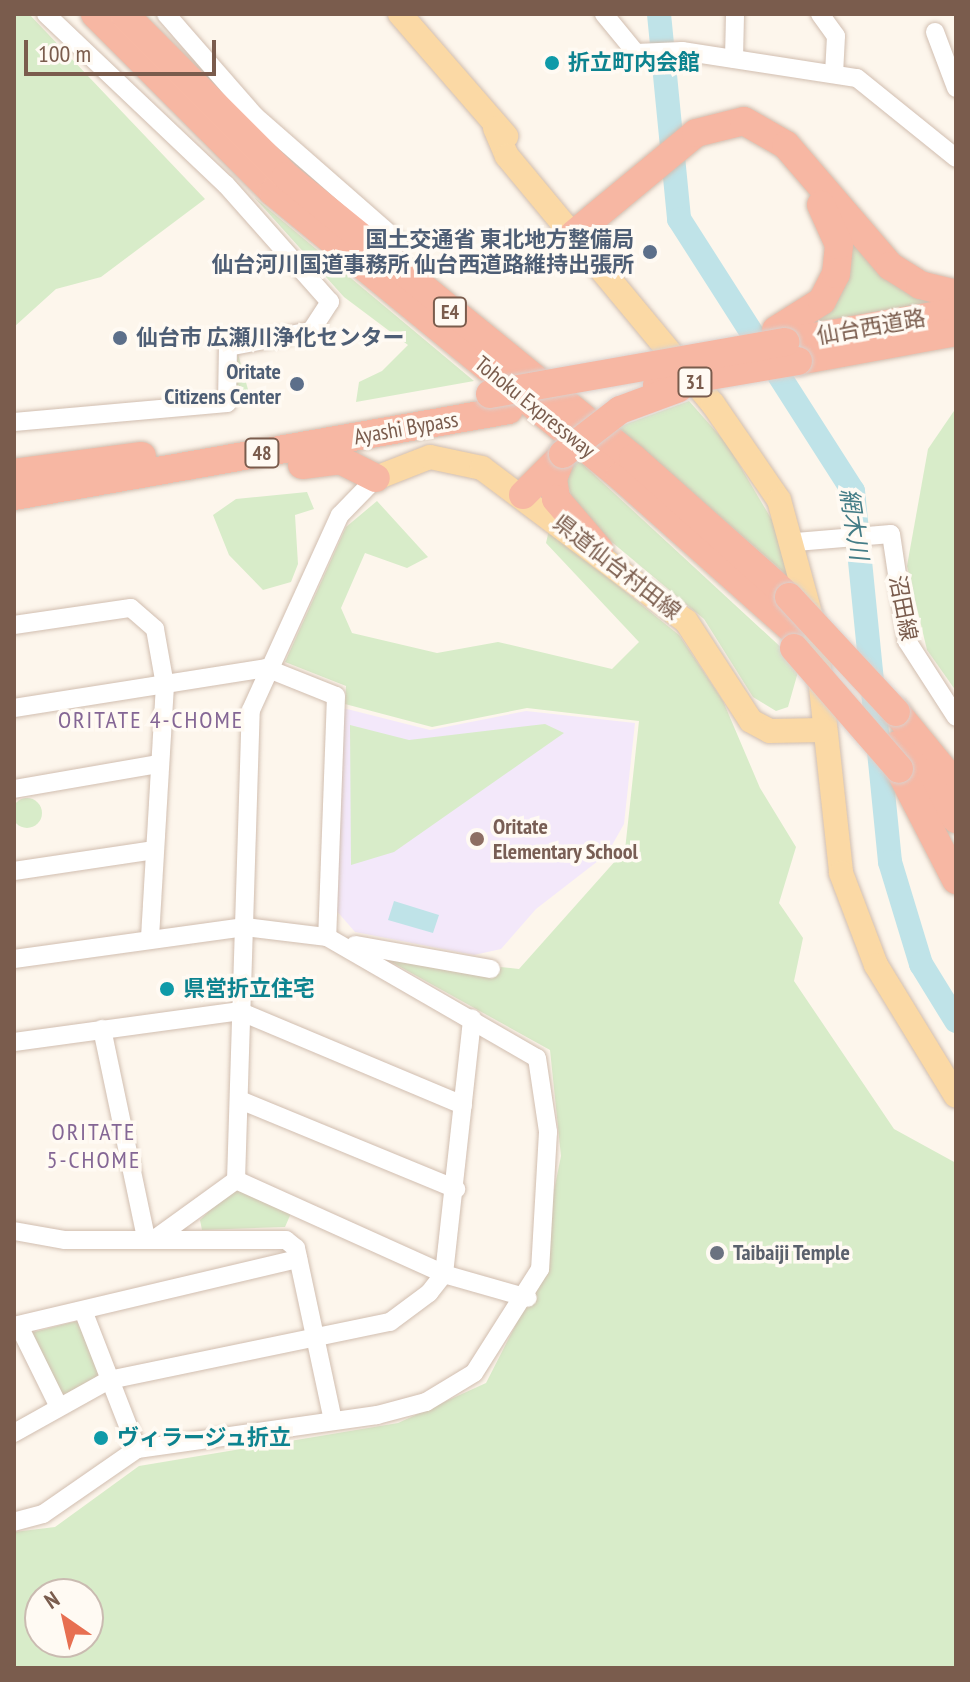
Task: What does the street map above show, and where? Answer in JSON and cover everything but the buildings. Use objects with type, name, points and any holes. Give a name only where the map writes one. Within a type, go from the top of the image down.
[{"type":"highway","name":"Tohoku Expressway","points":[[95,14],[273,192],[690,537],[727,586],[793,639],[898,757]]},
{"type":"highway","name":"Tohoku Expressway","points":[[124,14],[286,176],[633,458],[789,597],[895,704]]},
{"type":"highway","points":[[574,234],[687,146],[733,119],[766,129],[883,260],[920,285],[956,294]]},
{"type":"highway","points":[[687,146],[716,135],[752,136],[777,153],[829,218],[839,245],[831,288],[786,344]]},
{"type":"highway","name":"仙台西道路","points":[[786,344],[956,312]]},
{"type":"highway","points":[[786,344],[956,335]]},
{"type":"highway","name":"Ayashi Bypass","points":[[14,476],[500,402],[765,367],[786,344]]},
{"type":"highway","name":"Ayashi Bypass","points":[[14,496],[500,402],[607,375],[786,344]]},
{"type":"highway","points":[[523,495],[563,454],[636,402],[765,367]]},
{"type":"highway","points":[[563,454],[553,479],[556,499],[599,549]]},
{"type":"highway","points":[[14,503],[340,460],[376,478]]},
{"type":"highway","points":[[895,704],[956,759]]},
{"type":"highway","points":[[895,704],[956,785]]},
{"type":"highway","points":[[898,757],[956,819]]},
{"type":"highway","points":[[898,757],[956,880]]},
{"type":"main road","name":"31","points":[[400,14],[495,128],[520,146],[562,203],[574,234],[742,442],[796,542],[815,632],[831,824],[853,912],[898,1005],[956,1096]]},
{"type":"main road","name":"県道仙台村田線","points":[[376,478],[411,461],[447,456],[523,495],[599,549],[686,621],[751,721],[770,731],[823,730]]},
{"type":"street","points":[[14,422],[227,403],[228,347],[311,331],[330,294],[46,14]]},
{"type":"street","points":[[166,14],[255,116],[398,241]]},
{"type":"street","points":[[604,14],[627,48],[643,53],[682,51],[834,70],[857,78],[955,156]]},
{"type":"street","points":[[734,59],[735,14]]},
{"type":"street","points":[[820,14],[836,36],[834,70]]},
{"type":"street","points":[[935,32],[956,88]]},
{"type":"street","points":[[236,1180],[251,710],[266,668],[340,515],[376,478]]},
{"type":"street","name":"沼田線","points":[[796,542],[882,534],[907,641],[956,717]]},
{"type":"street","points":[[14,625],[131,608],[155,629],[165,685],[150,939]]},
{"type":"street","points":[[14,708],[266,668],[336,696],[336,940]]},
{"type":"street","points":[[14,789],[159,764]]},
{"type":"street","points":[[14,871],[154,850]]},
{"type":"street","points":[[14,959],[245,927],[336,940],[491,969]]},
{"type":"street","points":[[14,1522],[43,1514],[137,1449],[333,1420],[426,1402],[474,1373],[528,1298],[540,1269],[546,1181],[537,1058],[336,940]]},
{"type":"street","points":[[14,1042],[239,1011],[463,1105]]},
{"type":"street","points":[[14,1433],[58,1405],[109,1380],[390,1322],[444,1274],[456,1189],[472,1019]]},
{"type":"street","points":[[102,1029],[151,1238]]},
{"type":"street","points":[[240,1100],[456,1189]]},
{"type":"street","points":[[236,1180],[444,1274],[528,1298]]},
{"type":"street","points":[[151,1238],[236,1180]]},
{"type":"street","points":[[14,1231],[65,1240],[286,1240],[298,1259],[333,1420]]},
{"type":"street","points":[[58,1405],[16,1326],[84,1313],[298,1259]]},
{"type":"street","points":[[84,1313],[137,1449]]},
{"type":"shaded area","name":"Oritate Elementary School","points":[[343,708],[430,730],[526,711],[635,723],[624,824],[607,854],[536,909],[501,949],[474,955],[355,932],[335,909]]},
{"type":"green space","points":[[14,14],[29,14],[205,199],[101,277],[56,289],[14,327]]},
{"type":"green space","points":[[254,197],[474,381],[356,402],[359,382],[382,371],[408,345],[344,297]]},
{"type":"green space","points":[[845,227],[955,301],[801,327]]},
{"type":"green space","points":[[238,354],[253,407],[237,406],[233,394]]},
{"type":"green space","points":[[689,401],[727,444],[772,520],[789,577],[618,427]]},
{"type":"green space","points":[[956,408],[956,691],[927,650],[907,566],[928,449]]},
{"type":"green space","points":[[575,457],[800,665],[788,707],[776,711],[753,697],[704,619],[577,513],[563,470]]},
{"type":"green space","points":[[307,492],[314,509],[295,515],[298,564],[291,582],[263,590],[229,555],[213,515],[236,499]]},
{"type":"green space","points":[[377,501],[428,557],[407,568],[365,553],[341,608],[352,633],[437,653],[498,642],[612,669],[639,642],[546,543],[549,530],[679,635],[723,701],[760,788],[796,847],[779,903],[803,938],[794,981],[894,1129],[956,1163],[956,1668],[14,1668],[14,1532],[55,1527],[139,1466],[398,1423],[486,1383],[534,1289],[561,1156],[550,1050],[377,954],[519,969],[625,850],[639,721],[527,708],[432,727],[345,704],[346,686],[285,662],[346,527]]},
{"type":"green space","points":[[545,724],[564,733],[394,852],[351,865],[350,725],[409,740]]},
{"type":"green space","points":[[27,798],[38,802],[42,813],[38,824],[27,828],[16,824],[12,813],[16,802]]},
{"type":"green space","points":[[234,1187],[292,1211],[285,1227],[202,1230],[200,1220]]},
{"type":"green space","points":[[77,1321],[101,1377],[61,1396],[30,1333]]},
{"type":"water","points":[[394,901],[439,915],[433,933],[388,920]]},
{"type":"waterway","name":"網木川","points":[[659,14],[679,219],[853,491],[890,862],[921,964],[956,1021]]},
{"type":"place","name":"折立町内会館","points":[[552,63]]},
{"type":"place","name":"国土交通省 東北地方整備局 仙台河川国道事務所 仙台西道路維持出張所","points":[[650,252]]},
{"type":"place","name":"仙台市 広瀬川浄化センター","points":[[120,338]]},
{"type":"place","name":"Oritate Citizens Center","points":[[297,384]]},
{"type":"place","name":"Oritate Elementary School","points":[[477,839]]},
{"type":"place","name":"県営折立住宅","points":[[167,989]]},
{"type":"place","name":"Taibaiji Temple","points":[[717,1253]]},
{"type":"place","name":"ヴィラージュ折立","points":[[101,1438]]},
{"type":"district","name":"ORITATE 4-CHOME","points":[[151,720]]},
{"type":"district","name":"ORITATE 5-CHOME","points":[[94,1146]]}]
